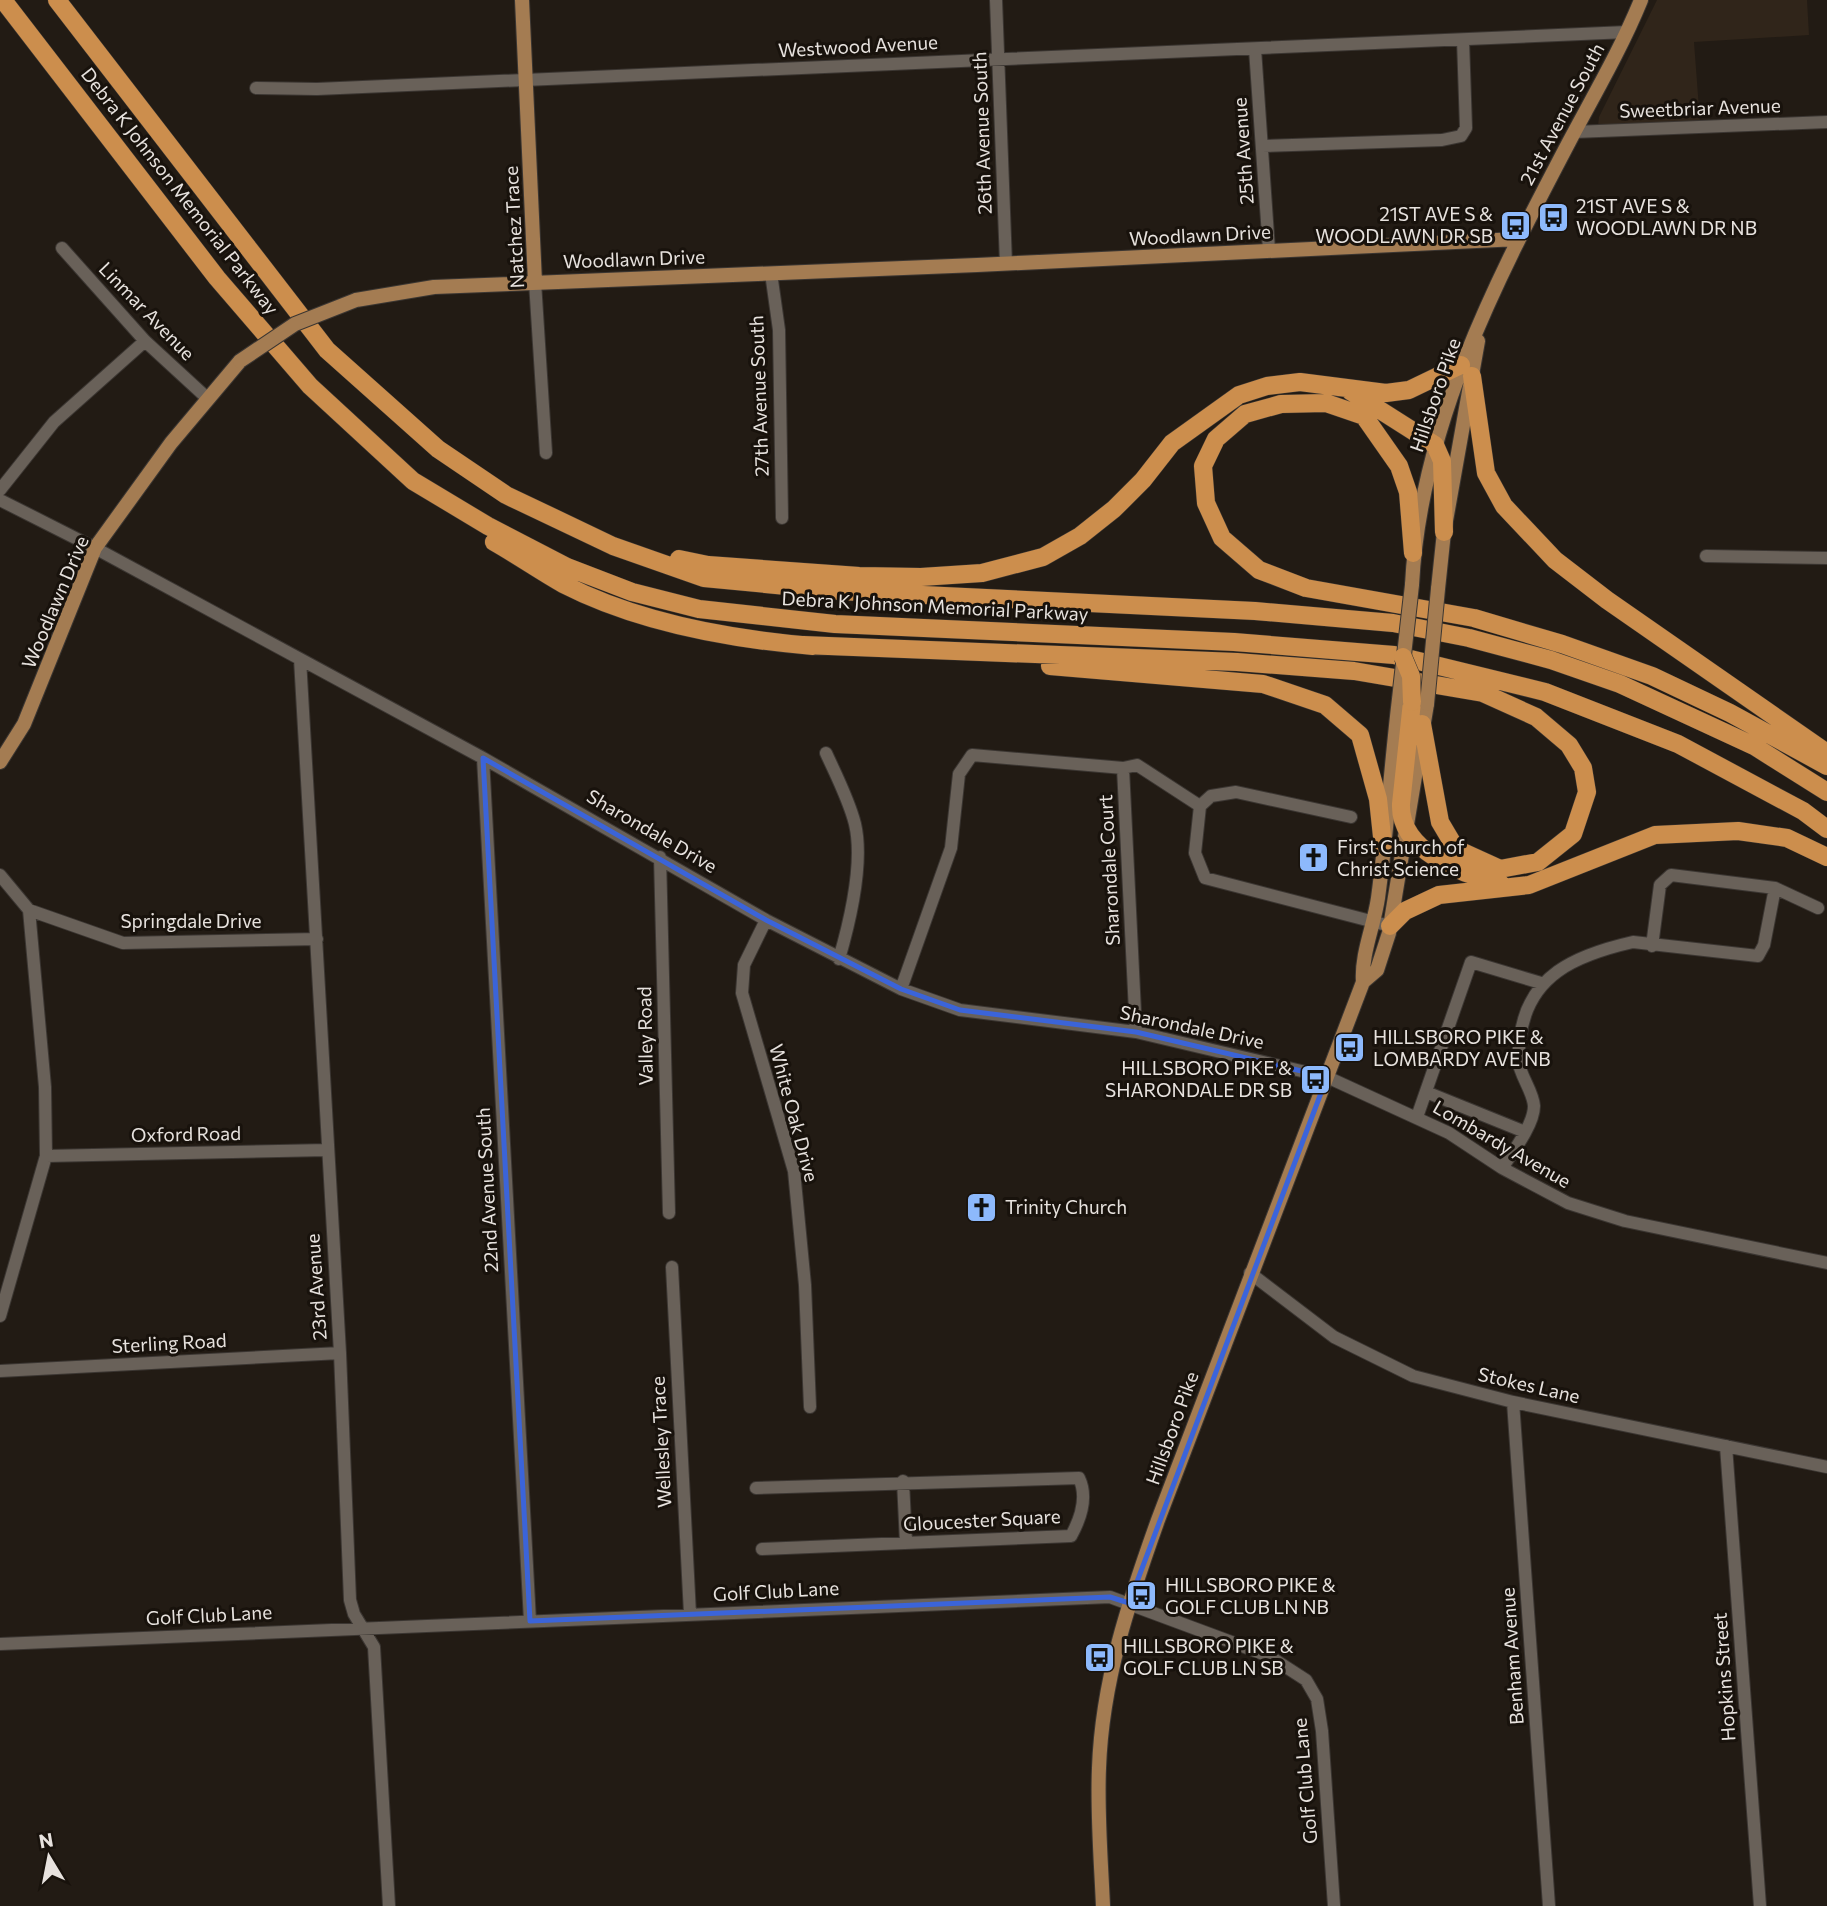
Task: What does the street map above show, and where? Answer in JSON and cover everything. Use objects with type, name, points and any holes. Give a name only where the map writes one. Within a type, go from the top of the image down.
[{"type":"highway","name":"Debra K Johnson Memorial Parkway","points":[[3,0],[217,278],[310,386],[413,481],[488,526],[567,567],[632,592],[699,609],[835,625],[1234,642],[1394,655],[1545,692],[1678,744],[1803,811],[1827,829]]},
{"type":"highway","name":"Debra K Johnson Memorial Parkway","points":[[57,0],[327,350],[439,449],[506,495],[613,546],[704,578],[839,592],[1255,611],[1394,623],[1419,628],[1551,660],[1620,684],[1754,746],[1827,792]]},
{"type":"highway","points":[[613,546],[722,566],[859,576],[920,577],[982,573],[1043,557],[1080,536],[1143,481],[1172,443],[1239,395],[1267,386],[1300,382],[1387,393],[1409,390],[1467,370],[1486,473],[1504,506],[1555,560],[1607,600],[1827,753]]},
{"type":"highway","points":[[1347,389],[1435,444],[1442,461],[1444,532]]},
{"type":"highway","points":[[1413,553],[1408,492],[1404,479],[1386,445],[1364,416],[1326,402],[1281,404],[1245,414],[1216,439],[1203,467],[1206,503],[1222,538],[1259,570],[1306,587],[1474,618],[1562,644],[1652,676],[1730,713],[1827,766]]},
{"type":"highway","points":[[413,481],[466,523],[564,584],[650,617],[704,631],[803,645],[1263,684],[1325,705],[1360,734],[1378,799],[1383,846]]},
{"type":"highway","points":[[803,645],[1237,662],[1354,671],[1483,693],[1536,717],[1569,744],[1583,768],[1587,792],[1573,834],[1538,862],[1500,869],[1456,849],[1440,822],[1422,724]]},
{"type":"highway","points":[[1403,657],[1411,676],[1412,702],[1401,804],[1401,819],[1407,833],[1445,863],[1481,879],[1511,886]]},
{"type":"highway","points":[[1382,924],[1440,895],[1529,885],[1655,835],[1738,831],[1787,838],[1827,857]]},
{"type":"main road","name":"Natchez Trace","points":[[522,0],[535,282]]},
{"type":"main road","name":"21st Avenue South","points":[[1481,322],[1518,239],[1627,32],[1641,0]]},
{"type":"main road","name":"Woodlawn Drive","points":[[0,762],[24,724],[95,548],[207,398],[240,362],[295,324],[356,300],[434,287],[1006,264],[1518,239]]},
{"type":"main road","name":"Hillsboro Pike","points":[[1403,657],[1413,553],[1435,444],[1467,370],[1481,322]]},
{"type":"main road","name":"Hillsboro Pike","points":[[1103,1906],[1099,1768],[1104,1712],[1129,1603],[1250,1273],[1363,982],[1377,970],[1382,924],[1383,846],[1438,589],[1467,370]]},
{"type":"main road","name":"Hillsboro Pike","points":[[1382,924],[1407,833],[1422,724],[1412,702]]},
{"type":"street","name":"26th Avenue South","points":[[996,0],[1006,264]]},
{"type":"street","name":"Westwood Avenue","points":[[256,89],[317,89],[1627,32]]},
{"type":"street","points":[[1262,146],[1442,140],[1461,136],[1466,128],[1463,40]]},
{"type":"street","name":"25th Avenue","points":[[1255,49],[1269,250]]},
{"type":"street","name":"Sweetbriar Avenue","points":[[1574,132],[1827,122]]},
{"type":"street","name":"Linmar Avenue","points":[[62,248],[145,341],[207,398]]},
{"type":"street","name":"27th Avenue South","points":[[771,273],[779,330],[782,517]]},
{"type":"street","name":"Natchez Trace","points":[[535,282],[546,453]]},
{"type":"street","points":[[0,489],[54,422],[145,341]]},
{"type":"street","name":"Sharondale Drive","points":[[0,500],[95,548],[483,758],[766,920],[901,989],[960,1010],[1136,1032],[1327,1077]]},
{"type":"street","points":[[1706,556],[1827,558]]},
{"type":"street","name":"23rd Avenue","points":[[300,659],[340,1353],[350,1600],[374,1647],[389,1906]]},
{"type":"street","points":[[826,753],[855,825],[856,881],[850,920],[839,959]]},
{"type":"street","name":"Sharondale Court","points":[[901,989],[951,848],[958,774],[972,755],[1123,768],[1136,1032]]},
{"type":"street","name":"22nd Avenue South","points":[[483,758],[530,1621]]},
{"type":"street","points":[[1123,768],[1137,765],[1200,806]]},
{"type":"street","points":[[1351,817],[1236,792],[1211,796],[1200,806],[1195,853],[1205,878],[1382,924]]},
{"type":"street","name":"Valley Road","points":[[660,857],[669,1213]]},
{"type":"street","points":[[0,875],[29,910],[46,1087],[46,1156],[0,1317]]},
{"type":"street","points":[[1652,946],[1660,886],[1671,875],[1775,888],[1818,908]]},
{"type":"street","points":[[1502,1168],[1525,1132],[1534,1107],[1518,1060],[1522,1020],[1541,983],[1558,969],[1633,942],[1758,956],[1764,945],[1775,888]]},
{"type":"street","name":"Springdale Drive","points":[[29,910],[123,943],[317,939]]},
{"type":"street","name":"White Oak Drive","points":[[766,920],[744,964],[742,993],[794,1171],[805,1285],[810,1407]]},
{"type":"street","points":[[1417,1118],[1471,962],[1541,983]]},
{"type":"street","name":"Lombardy Avenue","points":[[1327,1077],[1449,1133],[1502,1168],[1568,1203],[1626,1221],[1827,1263]]},
{"type":"street","points":[[1424,1096],[1525,1132]]},
{"type":"street","name":"Oxford Road","points":[[46,1156],[327,1150]]},
{"type":"street","name":"Wellesley Trace","points":[[672,1267],[691,1614]]},
{"type":"street","name":"Stokes Lane","points":[[1250,1273],[1334,1337],[1413,1376],[1513,1402],[1827,1467]]},
{"type":"street","name":"Sterling Road","points":[[0,1371],[340,1353]]},
{"type":"street","name":"Benham Avenue","points":[[1513,1402],[1549,1906]]},
{"type":"street","name":"Hopkins Street","points":[[1726,1446],[1760,1906]]},
{"type":"street","name":"Gloucester Square","points":[[756,1488],[904,1481],[1079,1478],[1083,1486],[1080,1520],[1071,1536],[762,1549]]},
{"type":"street","points":[[904,1481],[906,1543]]},
{"type":"street","name":"Golf Club Lane","points":[[0,1644],[1110,1597],[1269,1657],[1306,1680],[1317,1699],[1322,1731],[1334,1906]]},
{"type":"highlighted area","points":[[483,758],[766,920],[901,989],[960,1010],[1136,1032],[1327,1077],[1129,1603],[1110,1597],[530,1621]]},
{"type":"shaded area","points":[[1657,0],[1807,0],[1809,35],[1694,42],[1700,122],[1598,126],[1599,117]]},
{"type":"place","name":"21ST AVE S & WOODLAWN DR NB","points":[[1553,217]]},
{"type":"place","name":"21ST AVE S & WOODLAWN DR SB","points":[[1516,225]]},
{"type":"place","name":"First Church of Christ Science","points":[[1314,858]]},
{"type":"place","name":"HILLSBORO PIKE & LOMBARDY AVE NB","points":[[1350,1048]]},
{"type":"place","name":"HILLSBORO PIKE & SHARONDALE DR SB","points":[[1315,1079]]},
{"type":"place","name":"Trinity Church","points":[[982,1207]]},
{"type":"place","name":"HILLSBORO PIKE & GOLF CLUB LN NB","points":[[1142,1596]]},
{"type":"place","name":"HILLSBORO PIKE & GOLF CLUB LN SB","points":[[1100,1657]]}]
